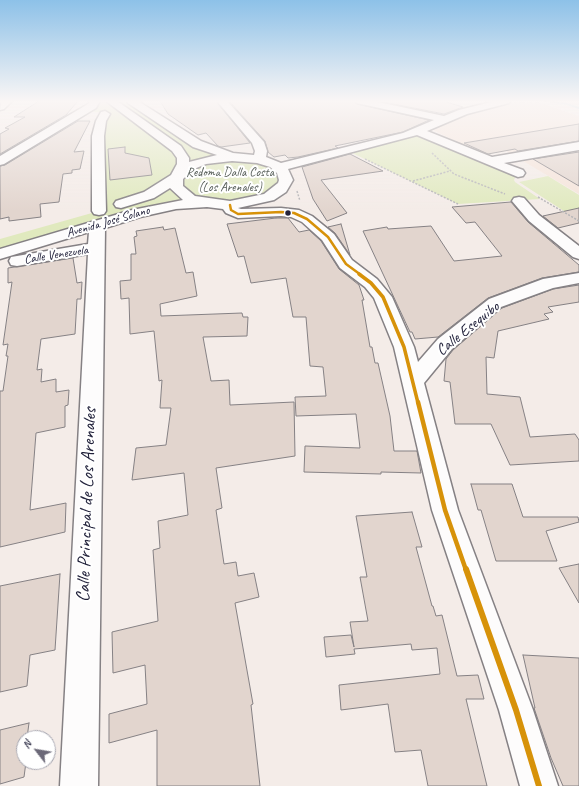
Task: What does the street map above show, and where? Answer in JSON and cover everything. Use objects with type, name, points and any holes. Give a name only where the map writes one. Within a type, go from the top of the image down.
[{"type":"street","points":[[0,161],[39,138]]},
{"type":"street","name":"Calle Principal de Los Arenales","points":[[79,786],[97,230],[98,138]]},
{"type":"street","points":[[161,138],[177,149],[183,158],[184,164],[177,176],[176,187],[184,195],[199,201],[224,205],[261,200],[276,193],[285,184],[286,176],[279,168],[259,159],[216,152],[197,144],[187,138]]},
{"type":"street","points":[[254,138],[258,142],[261,151],[259,159]]},
{"type":"street","points":[[279,168],[395,138]]},
{"type":"street","points":[[430,138],[492,161],[518,173]]},
{"type":"street","points":[[492,161],[579,146]]},
{"type":"street","name":"Avenida José Solano","points":[[44,226],[97,230],[177,176],[189,166],[204,161],[242,157]]},
{"type":"street","points":[[519,201],[534,218],[579,254]]},
{"type":"street","name":"Avenida José Solano","points":[[0,254],[97,230],[165,207],[185,204],[224,205]]},
{"type":"street","points":[[224,205],[238,214],[281,212],[301,216],[321,230],[346,264],[371,283],[383,297],[404,347],[445,510],[516,710],[538,786]]},
{"type":"street","name":"Calle Venezuela","points":[[0,266],[17,261],[97,230]]},
{"type":"street","points":[[572,279],[579,293]]},
{"type":"street","name":"Calle Esequibo","points":[[413,381],[445,344],[491,306],[504,299],[535,288],[572,279]]},
{"type":"path","points":[[419,138],[450,171],[519,201]]},
{"type":"path","points":[[347,151],[458,204]]},
{"type":"path","points":[[412,182],[450,171]]},
{"type":"path","points":[[285,184],[294,187],[299,192],[301,216]]},
{"type":"path","points":[[535,195],[563,214],[579,221]]},
{"type":"shaded area","points":[[448,138],[579,138],[579,194],[506,151],[483,155]]},
{"type":"green space","name":"Redoma Dalla Costa (Los Arenales)","points":[[103,138],[187,138],[197,144],[267,162],[286,180],[261,200],[185,204],[0,254],[0,239],[99,211]]},
{"type":"green space","points":[[395,138],[434,138],[517,173],[514,180],[515,182],[540,199],[458,204],[348,151]]},
{"type":"green space","points":[[548,176],[579,195],[579,213],[570,215],[519,182]]},
{"type":"building","points":[[0,138],[28,138],[0,154]]},
{"type":"building","points":[[50,138],[81,138],[74,152],[84,151],[80,169],[72,170],[72,173],[63,174],[59,202],[40,204],[41,217],[9,221],[9,217],[0,219],[0,166],[5,165]]},
{"type":"building","points":[[210,138],[246,138],[250,143],[221,147],[218,146]]},
{"type":"building","points":[[262,138],[375,138],[335,146],[338,148],[288,158],[285,155],[274,157],[268,152],[265,141]]},
{"type":"building","points":[[496,138],[579,138],[579,141],[518,151],[515,149],[488,154],[464,143]]},
{"type":"building","points":[[125,147],[125,153],[149,158],[152,175],[110,180],[108,149]]},
{"type":"building","points":[[579,152],[579,186],[533,159]]},
{"type":"building","points":[[350,154],[383,171],[321,180],[347,213],[327,221],[313,199],[302,167]]},
{"type":"building","points":[[511,202],[528,222],[579,265],[579,272],[542,278],[488,298],[438,337],[415,339],[412,332],[410,332],[363,231],[387,227],[388,229],[431,226],[454,261],[502,256],[475,222],[466,223],[452,207]]},
{"type":"building","points":[[579,208],[579,223],[558,228],[543,216]]},
{"type":"building","points":[[288,218],[299,232],[309,230],[321,241],[339,269],[359,285],[364,300],[362,300],[370,347],[372,347],[375,363],[378,363],[390,416],[394,451],[417,451],[421,473],[381,472],[381,474],[304,472],[305,446],[360,448],[356,414],[296,416],[295,397],[326,396],[323,367],[310,366],[306,317],[293,317],[286,278],[251,283],[244,256],[238,257],[227,224]]},
{"type":"building","points":[[341,224],[350,255],[335,233],[328,227]]},
{"type":"building","points":[[163,227],[164,230],[175,228],[186,273],[193,272],[197,296],[160,304],[161,316],[242,313],[243,317],[248,317],[247,336],[203,337],[211,381],[229,380],[230,405],[294,402],[295,456],[216,468],[222,508],[216,510],[224,564],[236,562],[238,576],[254,573],[259,597],[235,603],[253,704],[251,705],[260,786],[157,786],[157,730],[109,743],[109,714],[147,704],[145,665],[113,673],[112,632],[158,621],[153,550],[160,548],[158,521],[188,515],[184,473],[132,480],[136,448],[166,445],[171,408],[160,408],[162,380],[159,381],[154,331],[130,334],[129,298],[121,299],[120,281],[131,280],[131,254],[136,254],[134,237],[137,236],[136,231]]},
{"type":"building","points":[[73,258],[77,283],[82,282],[81,299],[77,299],[75,334],[41,339],[37,370],[42,369],[41,382],[56,379],[56,392],[69,390],[68,405],[65,406],[65,427],[36,433],[30,510],[66,503],[65,532],[0,547],[0,391],[3,391],[8,356],[6,356],[8,344],[3,345],[12,282],[8,283],[8,268]]},
{"type":"building","points":[[579,285],[579,302],[548,307],[553,312],[544,314],[549,319],[498,331],[494,358],[486,357],[487,394],[520,397],[530,437],[575,434],[579,440],[579,461],[510,465],[491,424],[455,424],[450,382],[444,381],[446,359],[453,350],[502,308],[553,289]]},
{"type":"building","points":[[471,484],[512,484],[523,517],[578,517],[579,522],[546,531],[557,561],[496,561],[481,510],[478,510]]},
{"type":"building","points":[[412,512],[422,547],[416,547],[432,606],[436,616],[442,615],[457,676],[478,675],[484,699],[466,699],[487,786],[428,786],[421,750],[395,752],[388,704],[341,710],[339,685],[440,674],[437,648],[412,650],[411,644],[354,649],[355,654],[326,657],[324,637],[351,635],[354,647],[350,622],[368,621],[360,577],[367,577],[356,516]]},
{"type":"building","points":[[579,564],[579,603],[559,568]]},
{"type":"building","points":[[60,574],[55,650],[30,655],[27,686],[0,692],[0,586]]},
{"type":"building","points":[[523,655],[579,658],[579,786],[563,786],[551,758],[534,708]]},
{"type":"building","points":[[29,723],[28,730],[16,730],[16,770],[25,770],[24,777],[0,784],[0,730]]},
{"type":"transit line","points":[[230,205],[231,210],[238,214],[281,212],[294,213],[307,219],[328,237],[346,264],[371,283],[383,297],[404,347],[445,510],[516,710],[539,786]]}]
